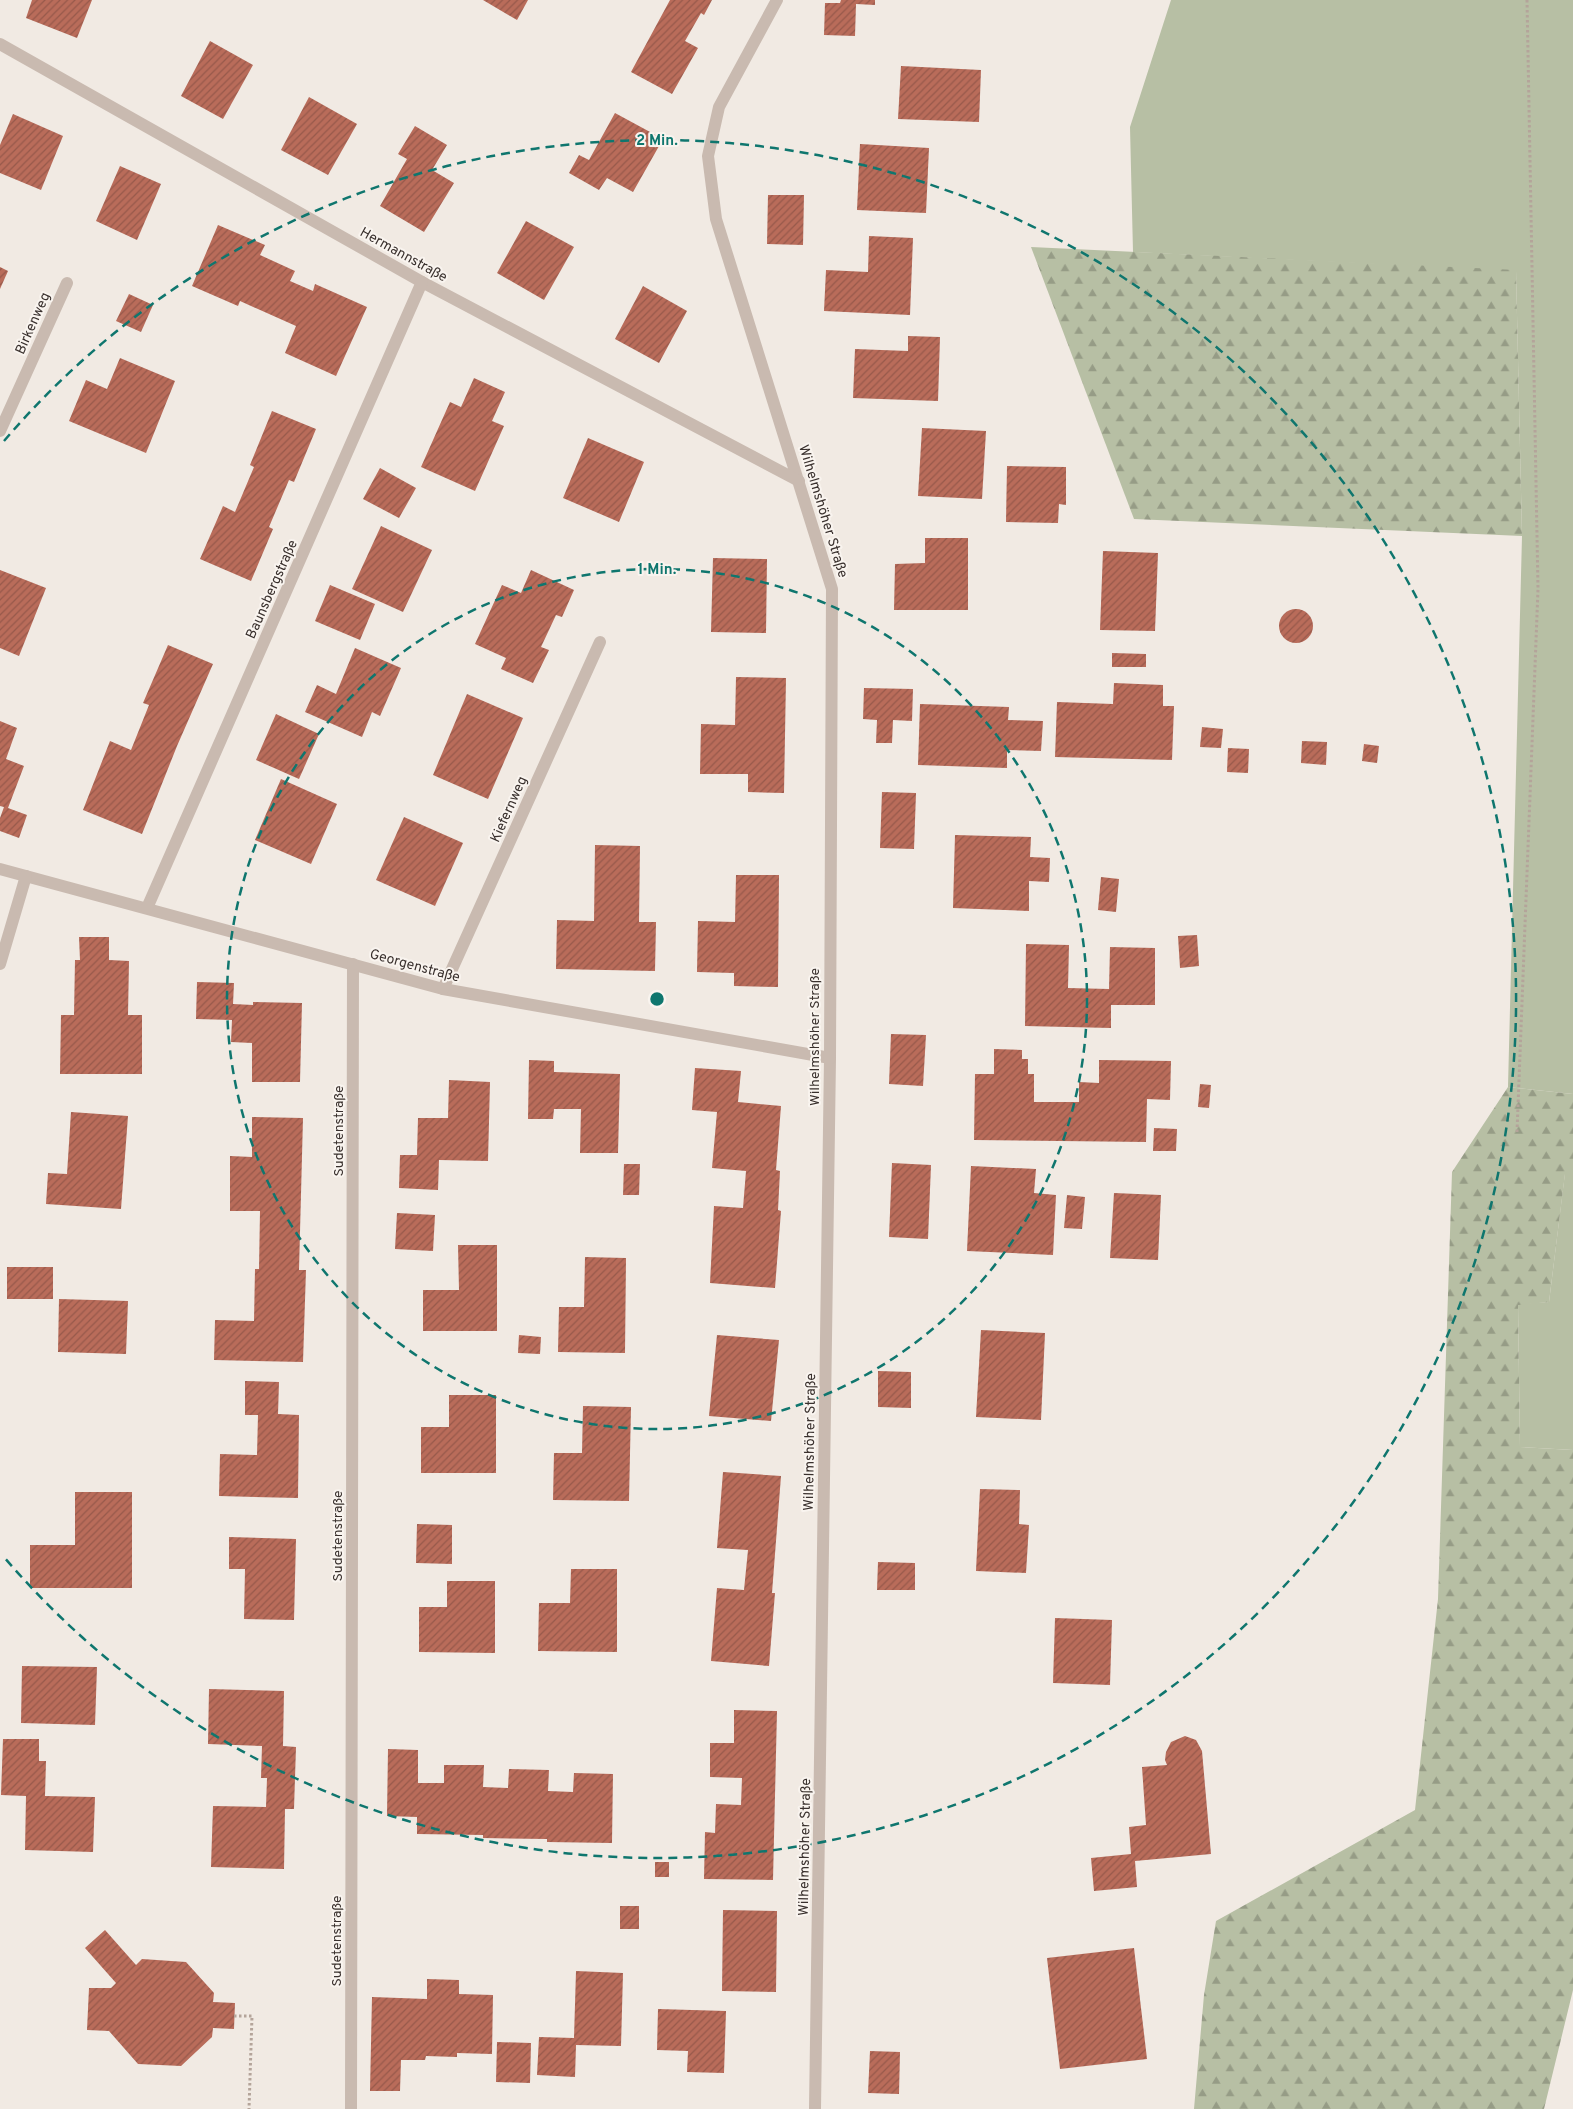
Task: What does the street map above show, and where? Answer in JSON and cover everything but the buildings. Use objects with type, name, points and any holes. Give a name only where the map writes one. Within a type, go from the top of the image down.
[{"type":"street","name":"Wilhelmshöher Straße","points":[[777,0],[720,107],[708,156],[716,219],[832,589],[830,1058],[815,2109]]},
{"type":"street","name":"Hermannstraße","points":[[0,44],[422,282],[799,481]]},
{"type":"street","name":"Baunsbergstraße","points":[[147,908],[422,282]]},
{"type":"street","name":"Birkenweg","points":[[0,431],[67,283]]},
{"type":"street","name":"Kiefernweg","points":[[443,989],[600,642]]},
{"type":"street","name":"Georgenstraße","points":[[0,869],[443,989],[830,1058]]},
{"type":"street","points":[[0,964],[26,876]]},
{"type":"street","name":"Sudetenstraße","points":[[351,2109],[353,964]]},
{"type":"path","points":[[1517,1132],[1538,589],[1526,0]]},
{"type":"path","points":[[234,2016],[252,2016],[249,2109]]},
{"type":"green space","points":[[1171,0],[1573,0],[1573,1094],[1508,1087],[1522,536],[1516,271],[1133,252],[1130,127]]},
{"type":"green space","points":[[1031,247],[1516,270],[1522,536],[1134,519]]},
{"type":"green space","points":[[1508,1087],[1573,1094],[1573,1174],[1565,1174],[1549,1302],[1518,1305],[1520,1447],[1573,1450],[1573,1990],[1544,2109],[1194,2109],[1204,1995],[1216,1921],[1415,1810],[1438,1599],[1452,1172]]},
{"type":"green space","points":[[1565,1173],[1573,1174],[1573,1450],[1520,1447],[1518,1304],[1549,1302]]}]
